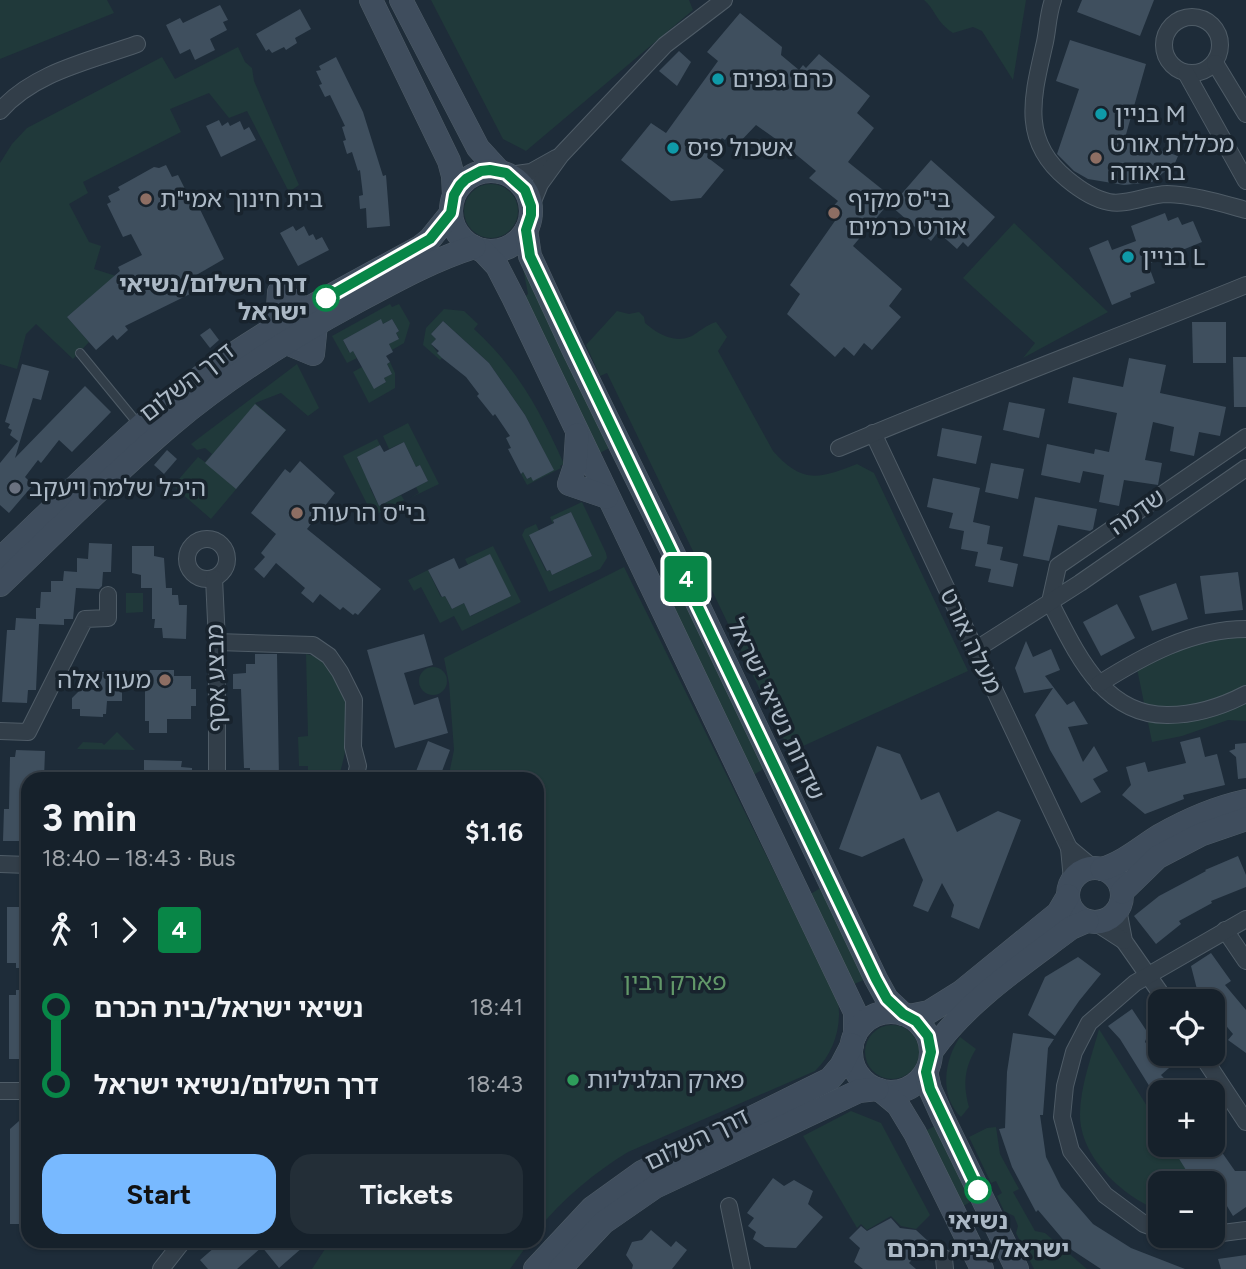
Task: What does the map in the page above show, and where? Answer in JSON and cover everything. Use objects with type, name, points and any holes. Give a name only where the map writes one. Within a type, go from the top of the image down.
[{"type":"main road","points":[[371,0],[450,161],[455,229],[461,238],[478,248],[497,266],[512,293],[855,1012],[851,1055],[858,1074],[898,1105],[915,1133],[982,1269]]},
{"type":"main road","points":[[401,0],[478,148],[525,190],[531,206],[526,230],[520,239],[505,248],[478,248]]},
{"type":"main road","points":[[452,204],[460,185],[473,174],[490,170],[504,173]]},
{"type":"main road","name":"דרך השלום","points":[[0,559],[159,410],[214,368],[280,334],[420,247],[430,239],[452,204]]},
{"type":"main road","name":"שדרות נשיאי ישראל","points":[[526,230],[530,256],[568,338],[876,979],[887,999],[906,1015]]},
{"type":"main road","name":"דרך השלום","points":[[310,316],[428,263],[478,248]]},
{"type":"main road","points":[[280,334],[313,354],[310,316]]},
{"type":"main road","name":"דרך השלום","points":[[0,584],[172,424],[280,334]]},
{"type":"main road","points":[[853,1040],[860,1027],[876,1015],[885,1012],[906,1015],[929,1012],[961,992],[1058,914],[1070,888],[1085,870],[1115,865],[1161,835],[1213,809],[1246,801]]},
{"type":"main road","points":[[878,1090],[904,1090],[917,1083],[942,1037],[972,1005],[1071,928],[1090,921],[1105,920],[1158,856],[1200,835],[1246,819]]},
{"type":"main road","points":[[1098,869],[1115,878],[1120,901]]},
{"type":"main road","points":[[1070,888],[1074,912],[1090,921]]},
{"type":"main road","points":[[906,1015],[923,1028],[928,1036],[930,1089],[1017,1269]]},
{"type":"main road","name":"דרך השלום","points":[[536,1269],[592,1208],[642,1172],[830,1079],[841,1066],[853,1040]]},
{"type":"main road","name":"דרך השלום","points":[[561,1269],[603,1223],[655,1187],[859,1091],[878,1090]]},
{"type":"street","points":[[531,206],[540,184],[561,155],[665,45],[724,0]]},
{"type":"street","points":[[1038,0],[1050,8],[1033,119],[1035,135],[1042,152],[1056,170],[1092,195],[1111,203],[1166,194],[1201,198],[1246,211]]},
{"type":"street","points":[[1186,73],[1202,72],[1215,63],[1221,44],[1214,26],[1197,16],[1187,16],[1170,26],[1163,44],[1170,62],[1186,73],[1246,181]]},
{"type":"street","points":[[0,111],[20,92],[41,79],[137,44]]},
{"type":"street","points":[[1215,63],[1246,114]]},
{"type":"street","points":[[504,173],[531,172],[561,155]]},
{"type":"street","points":[[839,448],[910,417],[1036,370],[1246,285]]},
{"type":"street","name":"מעלה אורט","points":[[873,433],[1069,848],[1070,888]]},
{"type":"street","name":"שדמה","points":[[1050,602],[1058,566],[1246,437]]},
{"type":"street","name":"שדמה","points":[[975,650],[1246,468]]},
{"type":"street","name":"מבצע אסף","points":[[214,578],[217,772]]},
{"type":"street","points":[[0,731],[28,732],[85,619],[108,618],[108,595]]},
{"type":"street","points":[[1050,602],[1099,684],[1127,707],[1161,716],[1193,715],[1230,703],[1246,694]]},
{"type":"street","points":[[1099,684],[1132,663],[1196,636],[1230,629],[1246,629]]},
{"type":"street","points":[[217,642],[313,645],[325,652],[333,661],[354,700],[353,747],[358,766],[357,772]]},
{"type":"street","name":"מעלה אורט","points":[[1069,848],[1098,869]]},
{"type":"street","points":[[0,864],[21,864]]},
{"type":"street","points":[[1120,901],[1124,941]]},
{"type":"street","points":[[1148,1226],[1105,1195],[1071,1151],[1062,1117],[1065,1086],[1074,1052],[1089,1023],[1148,974],[1246,919]]},
{"type":"street","points":[[1090,921],[1124,941],[1158,989]]},
{"type":"street","points":[[1224,930],[1246,961]]},
{"type":"street","points":[[1211,1066],[1241,1103],[1246,1122]]},
{"type":"street","points":[[0,1091],[21,1091]]},
{"type":"street","points":[[729,1206],[742,1269]]},
{"type":"street","points":[[1225,1233],[1246,1230]]},
{"type":"street","points":[[161,1269],[178,1248]]},
{"type":"lane","name":"דרך השלום","points":[[80,353],[141,427]]},
{"type":"green space","points":[[0,0],[107,0],[114,13],[0,59]]},
{"type":"green space","points":[[431,0],[689,0],[693,10],[526,151],[503,139]]},
{"type":"green space","points":[[924,0],[1026,0],[1013,80],[982,31],[973,27],[953,33]]},
{"type":"green space","points":[[238,47],[245,62],[252,68],[254,81],[299,185],[289,192],[247,111],[229,118],[209,93],[170,109],[181,132],[83,182],[88,193],[69,204],[89,242],[101,246],[94,269],[116,276],[67,317],[89,342],[73,359],[36,324],[26,334],[17,369],[0,364],[0,163],[12,144],[27,128],[162,57],[175,79]]},
{"type":"green space","points":[[496,184],[506,188],[514,196],[518,211],[514,226],[506,234],[486,238],[476,234],[468,226],[464,206],[468,196],[476,188]]},
{"type":"green space","points":[[1014,223],[1108,312],[1023,358],[1035,343],[963,278]]},
{"type":"green space","points":[[522,263],[611,447],[598,454],[523,299],[528,294]]},
{"type":"green space","points":[[390,304],[392,307],[399,304],[410,323],[404,343],[392,350],[389,344],[399,338],[396,333],[399,331],[392,319],[383,324],[381,320],[343,340],[349,352],[353,351],[357,358],[347,363],[332,336]]},
{"type":"green space","points":[[444,309],[464,311],[478,324],[474,329],[504,360],[536,408],[564,464],[561,468],[527,485],[521,474],[523,472],[527,479],[553,469],[525,415],[489,363],[443,321],[431,334],[436,339],[431,344],[442,358],[440,360],[423,345],[426,328]]},
{"type":"green space","points":[[617,311],[629,314],[639,312],[650,327],[661,334],[679,339],[692,336],[716,322],[727,337],[718,351],[773,451],[784,462],[802,474],[812,476],[832,473],[857,464],[874,473],[968,671],[790,752],[607,373],[600,376],[586,345]]},
{"type":"green space","points":[[390,362],[395,373],[395,388],[369,403],[353,372],[362,367],[375,388],[386,382],[384,378],[392,374],[387,364]]},
{"type":"green space","points":[[297,364],[319,408],[308,416],[281,393],[255,403],[286,430],[211,519],[173,486],[198,457],[205,462],[212,454],[205,448],[197,450],[191,444]]},
{"type":"green space","points":[[408,423],[439,484],[410,498],[419,493],[416,487],[428,481],[420,465],[416,467],[404,442],[389,449],[383,436]]},
{"type":"green space","points":[[377,439],[380,445],[357,458],[366,476],[383,481],[370,488],[379,506],[401,495],[404,500],[373,516],[343,456]]},
{"type":"green space","points":[[582,502],[607,558],[600,569],[549,592],[522,535],[525,529],[536,524],[539,531],[529,536],[546,571],[550,570],[552,575],[592,556],[571,512],[553,520],[553,524],[550,517]]},
{"type":"green space","points":[[493,546],[521,602],[462,631],[454,616],[440,623],[421,587],[414,591],[408,580],[428,570],[441,597],[445,596],[452,609],[464,603],[471,616],[510,596],[468,565],[465,559]]},
{"type":"green space","name":"פארק רבין","points":[[624,567],[838,1001],[839,1020],[835,1039],[822,1064],[815,1071],[628,1152],[579,1187],[544,1223],[544,772],[449,772],[454,750],[449,683],[444,658]]},
{"type":"green space","points":[[677,579],[765,768],[752,776],[663,588]]},
{"type":"green space","points":[[126,593],[143,593],[143,612],[126,613]]},
{"type":"green space","points":[[1232,623],[1246,624],[1246,721],[1228,720],[1182,736],[1152,742],[1134,654]]},
{"type":"green space","points":[[306,654],[320,659],[330,669],[345,702],[348,727],[340,772],[308,772],[308,766],[299,766],[298,737],[308,736]]},
{"type":"green space","points":[[433,667],[443,671],[447,681],[443,691],[433,695],[423,691],[419,681],[423,671]]},
{"type":"green space","points":[[117,732],[135,750],[77,749],[83,742],[104,745]]},
{"type":"green space","points":[[822,887],[866,979],[852,985],[809,895]]},
{"type":"green space","points":[[897,1025],[907,1029],[915,1037],[919,1052],[915,1067],[907,1075],[887,1079],[877,1075],[869,1067],[865,1047],[869,1037],[877,1029]]},
{"type":"green space","points":[[1099,1029],[1148,1108],[1148,1157],[1190,1157],[1182,1162],[1188,1171],[1148,1171],[1148,1206],[1118,1186],[1106,1174],[1087,1146],[1080,1115],[1087,1071]]},
{"type":"green space","points":[[960,1037],[976,1049],[966,1077],[969,1107],[961,1117],[949,1099],[946,1078],[950,1056]]},
{"type":"green space","points":[[851,1111],[881,1123],[930,1215],[916,1229],[901,1226],[891,1216],[867,1230],[861,1224],[857,1228],[803,1136]]},
{"type":"green space","points":[[937,1125],[975,1199],[962,1207],[923,1132]]},
{"type":"green space","points":[[996,1127],[1000,1154],[1019,1189],[1013,1192],[1035,1231],[1045,1233],[1087,1269],[1034,1269],[1016,1233],[1018,1226],[1014,1216],[1004,1211],[997,1196],[1002,1193],[996,1181],[991,1183],[969,1137],[987,1128]]},
{"type":"green space","points":[[525,1248],[510,1269],[312,1269],[325,1249]]},
{"type":"building","points":[[1082,0],[1154,0],[1140,36],[1077,12]]},
{"type":"building","points":[[220,5],[228,20],[223,22],[227,30],[210,39],[215,50],[195,60],[190,49],[180,54],[166,25],[180,18],[183,23]]},
{"type":"building","points":[[300,9],[311,29],[295,38],[297,43],[286,50],[284,47],[272,53],[269,49],[266,51],[256,34]]},
{"type":"building","points":[[740,13],[782,47],[781,55],[799,70],[803,65],[806,68],[819,54],[870,96],[857,113],[874,128],[848,162],[893,198],[853,246],[902,289],[889,306],[901,317],[872,350],[864,343],[854,356],[844,347],[835,357],[787,314],[800,294],[790,285],[837,218],[828,212],[838,201],[809,178],[816,171],[787,147],[756,125],[737,145],[727,137],[725,140],[722,138],[707,157],[724,170],[701,198],[671,201],[621,160],[651,123],[666,133],[718,61],[707,52]]},
{"type":"building","name":"בניין M","points":[[1070,40],[1146,64],[1125,138],[1178,156],[1175,163],[1152,182],[1124,185],[1088,179],[1074,171],[1057,154],[1079,89],[1056,81]]},
{"type":"building","points":[[679,51],[691,62],[677,86],[659,71]]},
{"type":"building","points":[[336,57],[363,112],[383,176],[386,175],[390,226],[367,228],[366,208],[360,209],[359,196],[363,195],[360,170],[358,171],[352,152],[347,154],[342,127],[345,126],[330,95],[325,97],[319,85],[322,84],[316,71],[321,70],[319,66]]},
{"type":"building","points":[[219,120],[222,126],[228,122],[230,126],[240,121],[244,130],[249,127],[256,140],[221,157],[206,126]]},
{"type":"building","points":[[931,160],[995,217],[968,247],[963,242],[957,249],[938,232],[931,241],[891,206]]},
{"type":"building","points":[[166,165],[172,177],[178,175],[191,201],[195,199],[224,259],[186,281],[190,294],[125,326],[128,330],[117,340],[113,335],[96,350],[67,317],[120,271],[118,267],[142,255],[131,234],[123,237],[107,204],[111,202],[108,196],[120,190],[118,187],[154,167]]},
{"type":"building","name":"בניין L","points":[[1165,213],[1168,221],[1178,217],[1182,225],[1193,221],[1202,242],[1148,264],[1155,283],[1130,293],[1131,297],[1112,305],[1089,248],[1108,240],[1112,250],[1136,241],[1131,226]]},
{"type":"building","points":[[293,226],[296,231],[304,226],[309,236],[313,234],[316,240],[322,237],[329,250],[298,266],[280,233]]},
{"type":"building","points":[[381,319],[383,324],[392,319],[399,331],[396,333],[399,339],[389,344],[393,352],[386,356],[392,374],[384,378],[386,382],[374,389],[353,351],[350,353],[343,340]]},
{"type":"building","points":[[443,321],[489,363],[525,415],[554,470],[533,481],[531,477],[527,479],[523,472],[521,474],[508,449],[511,448],[506,438],[510,436],[495,414],[493,416],[477,396],[479,394],[466,377],[442,358],[431,344],[436,339],[431,334]]},
{"type":"building","points":[[1192,322],[1226,322],[1226,363],[1193,363]]},
{"type":"building","points":[[210,328],[219,340],[210,348],[200,335]]},
{"type":"building","points":[[1233,357],[1246,357],[1246,407],[1234,407]]},
{"type":"building","points":[[1129,358],[1166,365],[1160,393],[1226,407],[1220,436],[1199,432],[1194,456],[1170,451],[1174,427],[1153,422],[1145,460],[1162,463],[1158,485],[1124,480],[1119,506],[1099,502],[1104,475],[1083,471],[1080,483],[1041,475],[1047,444],[1094,454],[1095,449],[1109,452],[1117,413],[1068,403],[1073,377],[1123,387]]},
{"type":"building","points":[[22,364],[49,371],[41,400],[33,398],[15,458],[85,386],[111,412],[72,452],[59,440],[41,463],[38,460],[25,477],[33,485],[9,513],[0,505],[0,463],[18,441],[10,435],[10,424],[5,422]]},
{"type":"building","points":[[1009,402],[1045,409],[1039,438],[1003,430]]},
{"type":"building","points":[[255,404],[286,430],[236,489],[205,463]]},
{"type":"building","points":[[942,428],[982,436],[976,464],[937,456]]},
{"type":"building","points":[[404,442],[416,467],[420,465],[428,481],[379,506],[357,457],[380,445],[384,452]]},
{"type":"building","points":[[167,450],[177,459],[164,474],[154,465]]},
{"type":"building","points":[[300,461],[335,493],[307,529],[381,589],[358,615],[353,615],[343,607],[340,610],[320,594],[313,603],[301,593],[305,588],[276,563],[264,578],[254,569],[265,557],[261,553],[276,534],[251,513],[285,469],[290,473]]},
{"type":"building","points":[[991,463],[1024,469],[1018,499],[985,492]]},
{"type":"building","points":[[933,478],[980,488],[973,522],[990,526],[987,544],[1003,547],[1000,560],[1018,564],[1013,587],[988,582],[991,569],[975,566],[978,552],[961,549],[964,531],[949,528],[953,513],[927,507]]},
{"type":"building","points":[[1035,497],[1097,509],[1093,529],[1090,531],[1058,525],[1049,561],[1023,556]]},
{"type":"building","points":[[571,512],[592,556],[552,575],[550,570],[547,571],[529,535]]},
{"type":"building","points":[[89,543],[112,544],[111,572],[103,572],[102,586],[99,589],[76,588],[73,619],[64,619],[64,625],[39,624],[36,690],[28,690],[27,703],[2,702],[7,630],[15,630],[16,618],[36,619],[41,592],[51,592],[51,581],[63,581],[64,571],[77,572],[77,558],[88,559]]},
{"type":"building","points":[[132,546],[154,546],[154,556],[164,558],[166,588],[172,588],[172,595],[178,595],[179,605],[187,605],[186,639],[163,638],[162,628],[154,628],[152,588],[141,588],[141,575],[132,573]]},
{"type":"building","points":[[490,554],[511,596],[470,616],[464,603],[452,609],[445,596],[442,597],[428,570],[454,558],[459,569]]},
{"type":"building","points":[[1238,572],[1243,610],[1205,614],[1200,576]]},
{"type":"building","points":[[1176,583],[1188,619],[1152,631],[1139,596]]},
{"type":"building","points":[[1117,604],[1135,638],[1101,656],[1083,622]]},
{"type":"building","points":[[424,634],[433,665],[404,673],[414,705],[438,697],[448,733],[395,748],[367,650]]},
{"type":"building","points":[[1026,641],[1033,657],[1051,649],[1060,670],[1045,676],[1067,705],[1074,701],[1088,724],[1068,727],[1083,762],[1094,746],[1108,771],[1093,779],[1101,792],[1081,803],[1050,750],[1035,715],[1053,688],[1024,693],[1015,668]]},
{"type":"building","points":[[255,654],[277,654],[279,772],[250,772],[250,768],[244,768],[241,689],[233,689],[233,674],[246,673],[246,664],[255,664]]},
{"type":"building","points":[[150,670],[174,670],[174,676],[191,676],[191,689],[196,689],[196,706],[191,706],[191,719],[167,719],[167,733],[149,733],[149,721],[145,721],[145,689]]},
{"type":"building","points":[[97,672],[122,672],[122,701],[107,701],[106,714],[103,714],[103,717],[80,716],[80,709],[72,709],[72,698],[81,689],[96,690]]},
{"type":"building","points":[[1200,737],[1205,757],[1217,754],[1225,785],[1183,795],[1184,799],[1145,814],[1122,795],[1131,785],[1126,767],[1145,762],[1148,772],[1186,763],[1180,742]]},
{"type":"building","points":[[428,741],[450,750],[442,772],[416,772]]},
{"type":"building","points":[[1246,743],[1246,778],[1238,779],[1236,757],[1229,751],[1235,749],[1235,744]]},
{"type":"building","points":[[877,746],[900,754],[921,800],[939,792],[957,832],[998,811],[1021,820],[979,929],[951,917],[954,905],[942,883],[928,912],[913,906],[923,880],[904,838],[862,857],[839,849]]},
{"type":"building","points":[[16,750],[45,751],[44,772],[21,772],[21,841],[3,841],[4,809],[9,809],[10,757],[15,757]]},
{"type":"building","points":[[144,760],[182,761],[181,767],[192,768],[192,772],[144,772]]},
{"type":"building","points":[[1238,856],[1246,875],[1246,887],[1211,901],[1212,903],[1179,921],[1181,924],[1156,944],[1134,916],[1159,896],[1205,870]]},
{"type":"building","points":[[7,907],[21,907],[21,968],[16,968],[16,963],[7,963]]},
{"type":"building","points":[[1211,953],[1231,981],[1225,985],[1246,1010],[1246,1053],[1228,1040],[1233,1034],[1225,1024],[1225,989],[1197,989],[1191,966]]},
{"type":"building","points":[[1078,957],[1101,974],[1055,1036],[1028,1015],[1045,977]]},
{"type":"building","points":[[16,990],[21,990],[21,1059],[9,1059],[9,995],[16,995]]},
{"type":"building","points":[[1132,1009],[1148,1033],[1145,1042],[1148,1045],[1148,1066],[1167,1066],[1169,1068],[1161,1075],[1166,1080],[1148,1080],[1148,1084],[1120,1039],[1108,1026]]},
{"type":"building","points":[[1013,1033],[1054,1039],[1048,1048],[1043,1115],[1040,1115],[1046,1157],[1061,1187],[1093,1224],[1131,1248],[1185,1269],[1101,1269],[1072,1250],[1038,1210],[1036,1212],[1012,1167],[999,1129],[1005,1128],[1007,1072]]},
{"type":"building","points":[[21,1119],[21,1224],[10,1224],[10,1129]]},
{"type":"building","points":[[1178,1157],[1225,1157],[1235,1171],[1246,1171],[1246,1207],[1233,1216],[1225,1203],[1225,1171],[1187,1171]]},
{"type":"building","points":[[773,1178],[784,1186],[794,1180],[813,1191],[808,1204],[823,1217],[796,1248],[765,1247],[753,1239],[756,1232],[748,1226],[754,1218],[747,1213]]},
{"type":"building","points":[[891,1218],[900,1228],[916,1230],[928,1241],[909,1263],[916,1269],[863,1269],[854,1262],[860,1248],[849,1238],[861,1226],[867,1231]]},
{"type":"building","points":[[651,1230],[671,1247],[676,1241],[687,1250],[672,1269],[632,1269],[633,1265],[626,1255],[632,1242],[642,1240]]},
{"type":"building","points":[[214,1248],[261,1248],[237,1269],[208,1269],[200,1260]]},
{"type":"building","points":[[263,1248],[302,1248],[279,1268]]},
{"type":"building","points":[[1246,1255],[1246,1269],[1221,1269],[1218,1259]]},
{"type":"bus line","name":"4","points":[[326,298],[430,239],[451,213],[454,195],[460,185],[473,174],[498,171],[514,177],[520,183],[531,206],[526,230],[530,256],[876,979],[887,999],[903,1014],[916,1021],[928,1036],[931,1059],[926,1072],[930,1089],[978,1190]]},
{"type":"place","name":"כרם גפנים","points":[[718,79]]},
{"type":"place","name":"בניין M","points":[[1101,114]]},
{"type":"place","name":"אשכול פיס","points":[[673,148]]},
{"type":"place","name":"מכללת אורט בראודה","points":[[1096,158]]},
{"type":"place","name":"בית חינוך אמי\"ת","points":[[146,199]]},
{"type":"place","name":"בי\"ס מקיף אורט כרמים","points":[[834,213]]},
{"type":"place","name":"בניין L","points":[[1128,257]]},
{"type":"place","name":"דרך השלום/נשיאי ישראל","points":[[326,298]]},
{"type":"place","name":"היכל שלמה ויעקב","points":[[15,488]]},
{"type":"place","name":"בי\"ס הרעות","points":[[297,513]]},
{"type":"place","name":"מעון אלה","points":[[165,680]]},
{"type":"place","name":"פארק הגלגיליות","points":[[573,1080]]},
{"type":"place","name":"נשיאי ישראל/בית הכרם","points":[[978,1190]]}]
